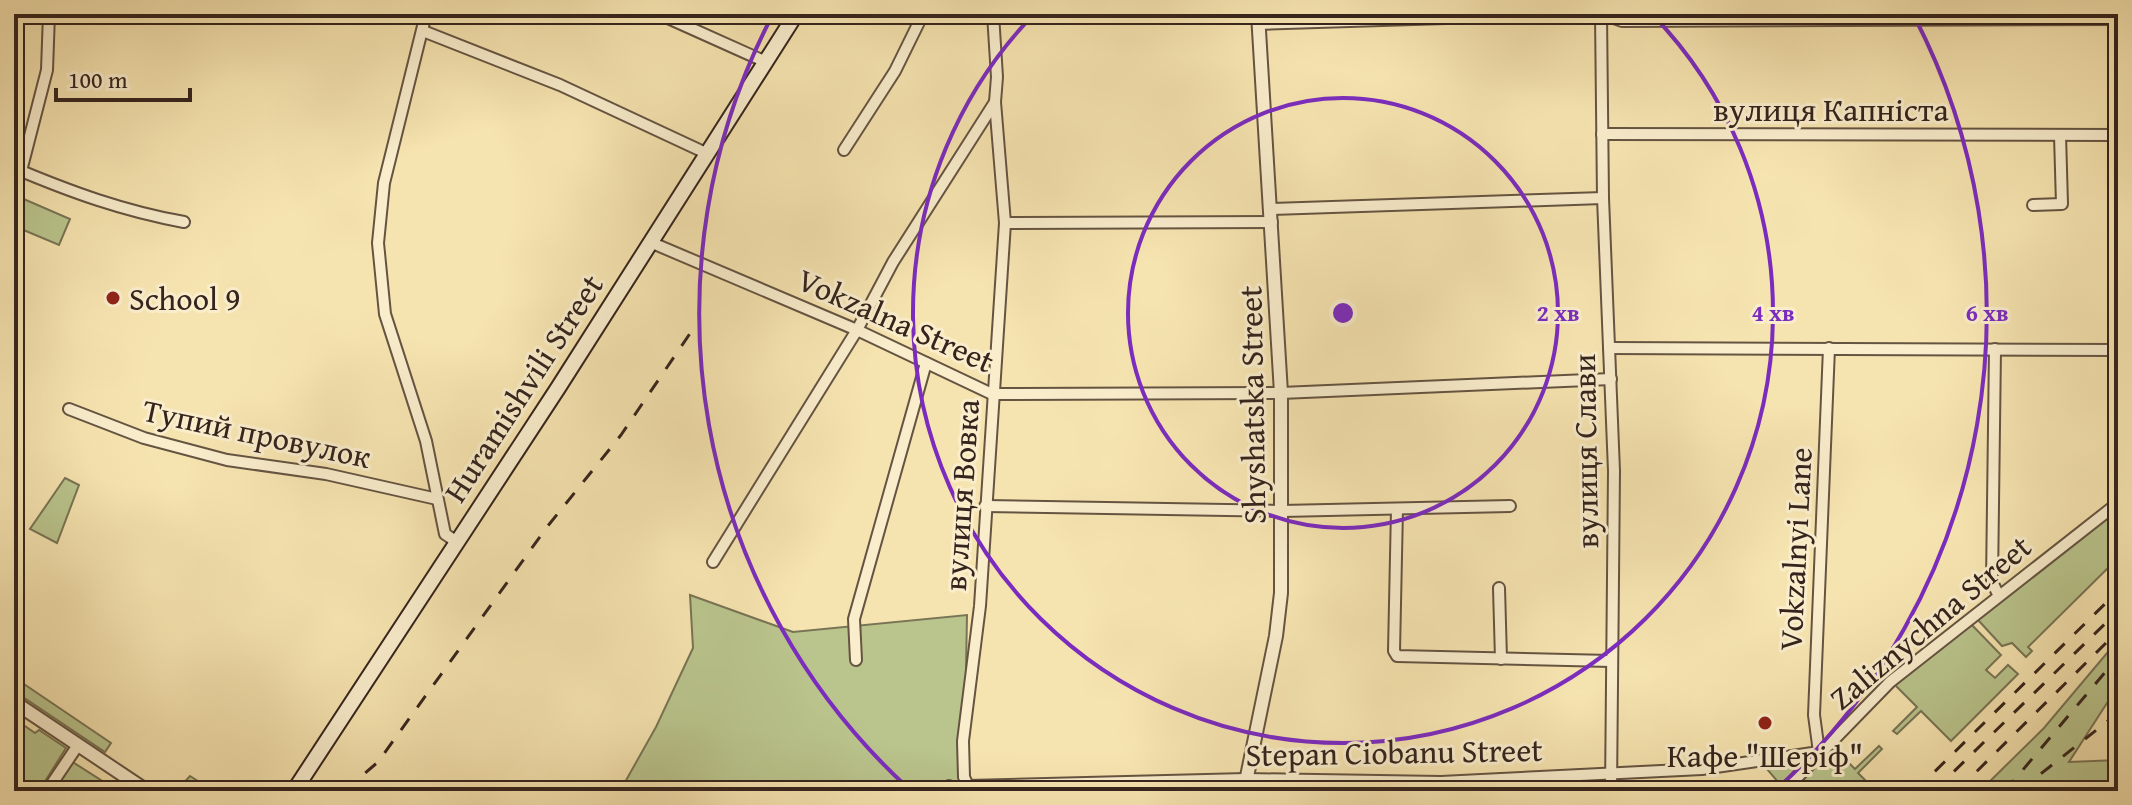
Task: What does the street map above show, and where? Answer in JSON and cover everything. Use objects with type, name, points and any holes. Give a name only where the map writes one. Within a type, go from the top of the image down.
[{"type":"main road","name":"Huramishvili Street","points":[[294,791],[796,14]]},
{"type":"street","points":[[49,14],[47,70],[18,169],[88,199],[136,213],[184,222]]},
{"type":"street","points":[[426,14],[384,183],[378,243],[385,314],[426,441],[445,534],[457,542]]},
{"type":"street","points":[[659,14],[766,62]]},
{"type":"street","points":[[844,150],[895,71],[923,14]]},
{"type":"street","name":"вулиця Вовка","points":[[968,786],[964,777],[963,744],[974,668],[1005,223],[995,102],[993,14]]},
{"type":"street","points":[[1258,19],[1574,14]]},
{"type":"street","points":[[1602,14],[1622,21],[2118,19]]},
{"type":"street","name":"вулиця Слави","points":[[1602,14],[1603,198],[1614,471],[1611,791]]},
{"type":"street","name":"Shyshatska Street","points":[[1245,785],[1276,636],[1281,593],[1281,393],[1258,19]]},
{"type":"street","points":[[423,31],[560,85],[708,154]]},
{"type":"street","points":[[713,562],[857,330],[893,262],[995,102]]},
{"type":"street","name":"вулиця Капніста","points":[[1602,134],[2118,135]]},
{"type":"street","points":[[2033,205],[2062,204],[2060,135]]},
{"type":"street","points":[[1005,223],[1272,216],[1603,198]]},
{"type":"street","name":"Vokzalna Street","points":[[650,242],[857,330],[992,394],[1281,393],[1611,379]]},
{"type":"street","points":[[1609,348],[2118,350]]},
{"type":"street","name":"Vokzalnyi Lane","points":[[1819,752],[1814,715],[1829,348]]},
{"type":"street","points":[[1995,349],[1992,582],[1998,594]]},
{"type":"street","points":[[856,660],[854,619],[926,363]]},
{"type":"street","name":"Тупий провулок","points":[[69,409],[144,438],[227,460],[326,474],[437,499]]},
{"type":"street","name":"Zaliznychna Street","points":[[1784,791],[1890,682],[1998,594],[2118,503]]},
{"type":"street","points":[[985,506],[1282,511],[1510,506]]},
{"type":"street","points":[[1397,509],[1395,653],[1400,657],[1611,661]]},
{"type":"street","points":[[1499,588],[1501,659]]},
{"type":"street","points":[[14,702],[147,791]]},
{"type":"street","points":[[47,791],[78,745]]},
{"type":"street","name":"Stepan Ciobanu Street","points":[[968,786],[1088,788],[1441,782],[1702,769],[1819,752]]},
{"type":"green space","points":[[19,197],[70,219],[59,245],[14,226],[14,208]]},
{"type":"green space","points":[[65,478],[79,485],[57,543],[30,529]]},
{"type":"green space","points":[[2118,510],[2118,558],[2028,647],[2032,651],[2026,657],[2012,643],[2002,646],[1979,621],[1979,615]]},
{"type":"green space","points":[[690,595],[793,632],[967,615],[964,777],[948,791],[620,791],[656,727],[693,648]]},
{"type":"green space","points":[[1970,623],[2001,655],[1986,670],[1995,678],[2008,665],[2018,674],[1951,741],[1921,711],[1897,734],[1893,731],[1917,707],[1895,685]]},
{"type":"green space","points":[[2118,640],[2118,686],[2069,762],[2118,760],[2118,791],[1980,791],[2044,728]]},
{"type":"green space","points":[[18,680],[111,743],[105,752],[14,691]]},
{"type":"green space","points":[[22,724],[35,733],[39,730],[66,748],[39,791],[27,791],[14,783],[14,736]]},
{"type":"green space","points":[[1879,746],[1882,749],[1858,773],[1876,791],[1792,791],[1833,747],[1855,769]]},
{"type":"green space","points":[[71,761],[118,791],[54,791],[53,785]]},
{"type":"green space","points":[[1791,763],[1795,770],[1785,781],[1778,782],[1766,768]]},
{"type":"green space","points":[[190,776],[214,791],[176,791]]},
{"type":"railway","points":[[344,791],[378,762],[547,527],[621,435],[691,332]]},
{"type":"railway","points":[[1915,791],[2118,591]]},
{"type":"railway","points":[[1934,791],[2118,611]]},
{"type":"railway","points":[[1957,791],[2118,631]]},
{"type":"railway","points":[[2005,791],[2118,657]]},
{"type":"railway","points":[[2019,791],[2118,713]]},
{"type":"place","name":"School 9","points":[[113,298]]},
{"type":"place","name":"Кафе \"Шеріф\"","points":[[1765,723]]}]
